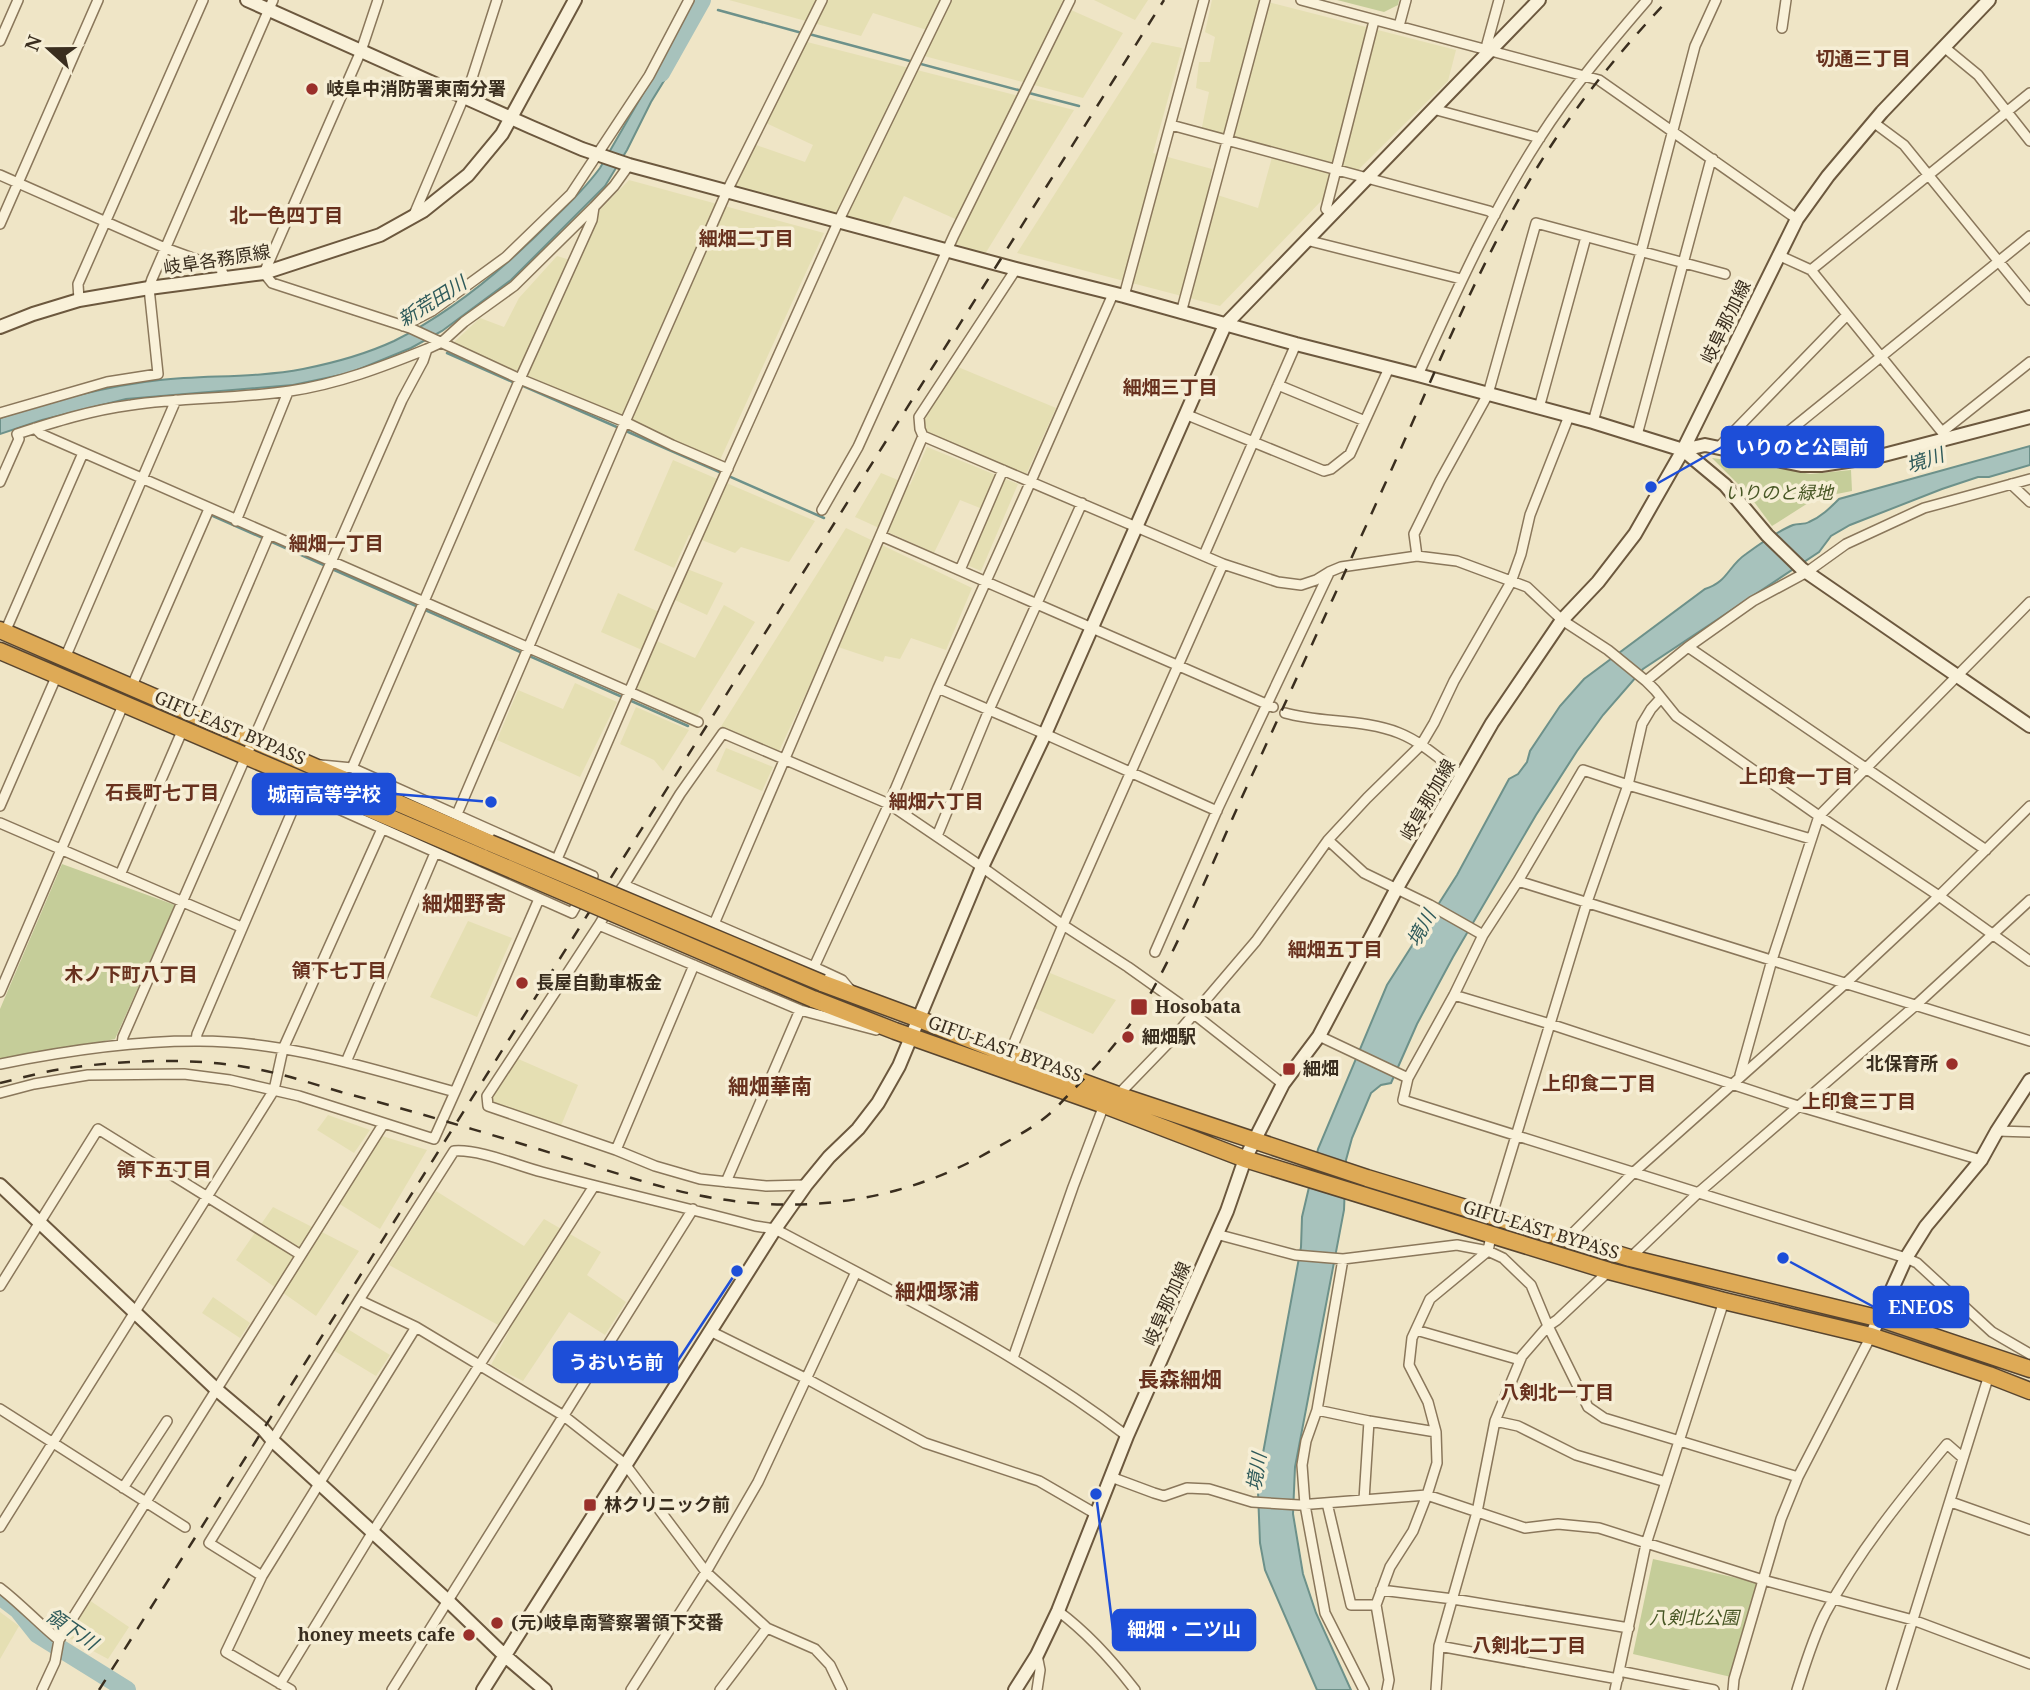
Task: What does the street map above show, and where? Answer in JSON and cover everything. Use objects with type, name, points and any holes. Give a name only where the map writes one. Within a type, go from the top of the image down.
[{"type":"highway","name":"GIFU-EAST BYPASS","points":[[3,631],[192,715],[249,748],[487,851],[813,999],[895,1031],[1104,1105],[1245,1159],[1368,1198],[1490,1244],[1871,1336],[2030,1391]]},
{"type":"highway","name":"GIFU-EAST BYPASS","points":[[0,651],[183,729],[249,748]]},
{"type":"highway","name":"GIFU-EAST BYPASS","points":[[487,851],[855,996],[1118,1095],[1373,1180],[1630,1258],[2016,1355],[2030,1369]]},
{"type":"street","points":[[0,41],[18,0]]},
{"type":"street","points":[[0,224],[99,0]]},
{"type":"street","points":[[79,300],[78,284],[203,0]]},
{"type":"street","points":[[247,0],[271,5],[362,51],[512,118],[627,164],[1593,422],[1683,450],[1725,485],[1767,535],[1804,570],[2030,726]]},
{"type":"street","points":[[378,0],[362,51],[264,273],[272,283],[407,327],[728,469]]},
{"type":"street","points":[[413,217],[464,96],[497,0]]},
{"type":"street","name":"岐阜各務原線","points":[[0,327],[79,300],[264,273],[380,235],[413,217],[449,192],[502,134],[575,0]]},
{"type":"street","points":[[407,327],[506,257],[571,194],[601,155],[649,76],[689,0]]},
{"type":"street","points":[[457,814],[727,191],[822,0]]},
{"type":"street","points":[[558,859],[667,604],[839,220],[946,0]]},
{"type":"street","points":[[822,510],[858,447],[948,250],[1070,0]]},
{"type":"street","points":[[814,967],[1031,481],[1118,295],[1171,125],[1204,0]]},
{"type":"street","points":[[1181,313],[1265,0]]},
{"type":"street","points":[[1300,0],[1599,80],[1797,219]]},
{"type":"street","points":[[1399,26],[1406,0]]},
{"type":"street","points":[[1490,51],[1488,44],[1499,0]]},
{"type":"street","points":[[483,1690],[775,1229],[829,1157],[859,1129],[899,1066],[982,867],[1045,734],[1225,325],[1539,0]]},
{"type":"street","points":[[1418,375],[1461,279],[1540,138],[1583,76],[1647,0]]},
{"type":"street","points":[[1593,422],[1695,46],[1716,0]]},
{"type":"street","points":[[1783,27],[1786,0]]},
{"type":"street","name":"岐阜那加線","points":[[1015,1690],[1037,1655],[1058,1611],[1126,1436],[1216,1234],[1245,1159],[1283,1084],[1319,1036],[1397,888],[1492,723],[1562,620],[1598,582],[1634,534],[1683,450],[1797,219],[1828,176],[1873,122],[1989,0]]},
{"type":"street","points":[[0,413],[107,382],[158,374],[149,288],[271,5]]},
{"type":"street","points":[[1331,214],[1326,209],[1374,21]]},
{"type":"street","points":[[1944,47],[1978,75],[2030,141]]},
{"type":"street","points":[[1811,270],[2030,93]]},
{"type":"street","points":[[1433,108],[1540,138]]},
{"type":"street","points":[[1873,122],[1904,145],[2030,300]]},
{"type":"street","points":[[1171,125],[1336,171],[1367,177],[1489,211],[1495,215]]},
{"type":"street","points":[[1637,435],[1713,159]]},
{"type":"street","points":[[0,482],[19,439],[17,434],[35,428],[130,405],[288,392],[330,384],[378,369],[427,349],[514,286],[614,186],[627,164]]},
{"type":"street","points":[[0,174],[165,248],[220,268],[226,279]]},
{"type":"street","points":[[352,768],[592,219],[594,207]]},
{"type":"street","points":[[1417,556],[1414,534],[1488,394],[1536,223],[1725,274]]},
{"type":"street","points":[[1762,457],[1767,449],[2030,236]]},
{"type":"street","points":[[1539,408],[1586,237]]},
{"type":"street","points":[[1306,240],[1461,279]]},
{"type":"street","points":[[1778,255],[1811,270],[1944,436]]},
{"type":"street","points":[[714,925],[923,436],[918,423],[919,417],[1016,269]]},
{"type":"street","points":[[1718,448],[1847,315]]},
{"type":"street","points":[[1204,555],[1296,344]]},
{"type":"street","points":[[122,1044],[401,401],[427,349]]},
{"type":"street","points":[[1944,436],[2030,362]]},
{"type":"street","points":[[1185,414],[1324,471],[1331,469],[1350,454],[1389,368]]},
{"type":"street","points":[[1278,385],[1365,421]]},
{"type":"street","points":[[236,520],[288,392]]},
{"type":"street","points":[[65,658],[176,400]]},
{"type":"street","points":[[1118,1095],[1194,1014],[1273,919],[1328,840],[1421,745],[1511,582],[1530,515],[1569,416]]},
{"type":"street","points":[[1683,450],[1705,445],[1801,465],[1821,465],[1880,456],[1944,436],[2030,417]]},
{"type":"street","points":[[35,428],[41,434],[209,509],[698,722]]},
{"type":"street","points":[[923,436],[1223,564],[1278,582],[1300,584],[1316,580],[1341,567],[1417,556],[1457,561],[1527,587],[1562,620],[1608,650],[1644,680],[1676,716],[1940,896],[2030,961]]},
{"type":"street","points":[[3,631],[83,453]]},
{"type":"street","points":[[960,570],[1003,470]]},
{"type":"street","points":[[1644,680],[1753,601],[1846,544],[1924,508],[2030,479]]},
{"type":"street","points":[[2011,484],[2030,502]]},
{"type":"street","points":[[937,836],[989,710],[1082,503]]},
{"type":"street","points":[[131,688],[209,509]]},
{"type":"street","points":[[192,715],[269,535]]},
{"type":"street","points":[[881,536],[1269,706]]},
{"type":"street","points":[[1009,1055],[1063,925],[1223,564]]},
{"type":"street","points":[[1155,952],[1217,811],[1269,706],[1329,572]]},
{"type":"street","points":[[1736,1080],[1819,816],[2030,602]]},
{"type":"street","points":[[1688,647],[1986,850]]},
{"type":"street","points":[[0,806],[57,675]]},
{"type":"street","points":[[938,688],[1217,811]]},
{"type":"street","points":[[1492,1215],[1587,902],[1628,785],[1642,724],[1661,698]]},
{"type":"street","points":[[0,992],[3,977],[124,703]]},
{"type":"street","points":[[1285,713],[1397,732],[1421,745],[1462,776]]},
{"type":"street","points":[[120,875],[183,729]]},
{"type":"street","points":[[806,1185],[766,1186],[700,1179],[488,1106],[486,1096],[599,925],[680,794],[723,733],[889,804],[1128,967],[1194,1014],[1283,1084]]},
{"type":"street","points":[[196,1041],[241,927],[308,774],[326,765],[352,768],[593,876],[572,913],[316,799],[308,774]]},
{"type":"street","points":[[1811,839],[1583,769],[1518,881],[1483,935],[1409,1078],[1402,1100],[1906,1258],[1917,1264],[2016,1355],[2030,1354]]},
{"type":"street","points":[[1567,1239],[1634,1172],[1940,896],[2030,806]]},
{"type":"street","points":[[0,823],[241,927]]},
{"type":"street","points":[[0,1527],[274,1090],[283,1049],[382,829]]},
{"type":"street","points":[[1328,840],[1364,873],[1430,905],[1483,935]]},
{"type":"street","points":[[346,1062],[435,853]]},
{"type":"street","points":[[1518,881],[2030,1041]]},
{"type":"street","points":[[624,885],[842,980],[855,996]]},
{"type":"street","points":[[0,1093],[88,1075],[184,1074],[230,1080],[299,1096],[434,1139],[539,899]]},
{"type":"street","points":[[1630,1258],[1698,1193],[1916,1005],[2030,900]]},
{"type":"street","points":[[599,925],[800,1010],[873,1030],[895,1031]]},
{"type":"street","points":[[616,1150],[694,965]]},
{"type":"street","points":[[1454,995],[1736,1080],[1798,1106],[1981,1160]]},
{"type":"street","points":[[726,1182],[800,1010]]},
{"type":"street","points":[[1319,1036],[1409,1078]]},
{"type":"street","points":[[0,1064],[66,1051],[122,1044],[196,1041],[234,1043],[283,1049],[346,1062],[455,1092]]},
{"type":"street","points":[[1733,1690],[1781,1519],[1798,1477],[1881,1319],[1906,1258],[1926,1226],[1981,1160],[2030,1080]]},
{"type":"street","points":[[1013,1359],[1104,1105]]},
{"type":"street","points":[[42,1690],[55,1662],[59,1642],[384,1124]]},
{"type":"street","points":[[0,1286],[98,1129],[301,1255]]},
{"type":"street","points":[[1997,1131],[2030,1132]]},
{"type":"street","points":[[262,1576],[209,1543],[454,1151],[467,1150],[594,1186],[775,1229],[1013,1359],[1103,1417],[1126,1436]]},
{"type":"street","points":[[0,1185],[504,1656],[545,1690]]},
{"type":"street","points":[[280,1684],[372,1533],[594,1186]]},
{"type":"street","points":[[392,1690],[693,1209]]},
{"type":"street","points":[[1216,1234],[1295,1255],[1343,1259],[1457,1245],[1490,1244],[1531,1285],[1588,1407],[1604,1418],[1798,1477]]},
{"type":"street","points":[[1387,1690],[1389,1680],[1376,1605],[1390,1567],[1413,1531],[1437,1463],[1436,1432],[1428,1402],[1409,1365],[1410,1350],[1430,1299],[1490,1244]]},
{"type":"street","points":[[1343,1259],[1317,1410],[1306,1441],[1302,1465],[1302,1505],[1325,1613],[1364,1690]]},
{"type":"street","points":[[1436,1690],[1439,1646],[1477,1512],[1495,1421],[1520,1360],[1548,1326],[1609,1271]]},
{"type":"street","points":[[631,1690],[706,1572],[758,1482],[856,1272]]},
{"type":"street","points":[[359,1300],[416,1327],[564,1416],[625,1464],[706,1572],[767,1628],[815,1649],[830,1665],[842,1690]]},
{"type":"street","points":[[1615,1690],[1646,1544],[1724,1301]]},
{"type":"street","points":[[291,1690],[226,1652],[262,1576],[416,1327]]},
{"type":"street","points":[[1416,1330],[1520,1360]]},
{"type":"street","points":[[710,1331],[807,1379],[925,1443],[1039,1481],[1096,1514]]},
{"type":"street","points":[[1891,1690],[1989,1375]]},
{"type":"street","points":[[0,1409],[185,1527]]},
{"type":"street","points":[[1317,1410],[1436,1432]]},
{"type":"street","points":[[123,1488],[167,1421]]},
{"type":"street","points":[[1364,1500],[1369,1421]]},
{"type":"street","points":[[1495,1421],[1518,1426],[1576,1455],[1666,1482]]},
{"type":"street","points":[[1797,1690],[1823,1617],[1891,1511],[1947,1444],[1963,1458]]},
{"type":"street","points":[[1111,1477],[1164,1496],[1187,1488],[1209,1489],[1252,1502],[1302,1505],[1427,1495],[1525,1528],[1558,1524],[1599,1528],[1763,1580],[1913,1620],[2030,1664]]},
{"type":"street","points":[[1951,1502],[2030,1530]]},
{"type":"street","points":[[1327,1503],[1351,1605],[1376,1605]]},
{"type":"street","points":[[0,1588],[23,1606],[59,1642]]},
{"type":"street","points":[[1381,1590],[1629,1628]]},
{"type":"street","points":[[1058,1611],[1102,1648],[1135,1690]]},
{"type":"street","points":[[720,1690],[767,1628]]},
{"type":"street","points":[[1439,1646],[1714,1690]]},
{"type":"street","points":[[1037,1655],[1040,1671],[1037,1690]]},
{"type":"shaded area","points":[[729,0],[1065,0],[1062,6],[1123,33],[1083,98],[924,56],[927,30],[873,13],[861,36]]},
{"type":"shaded area","points":[[1094,0],[1148,0],[1135,20]]},
{"type":"shaded area","points":[[1212,0],[1260,0],[1456,50],[1448,81],[1354,174],[1335,171],[1325,197],[1220,306],[1017,253],[1152,42],[1182,48],[1153,153],[1212,169],[1208,192],[1258,208],[1274,150],[1201,132],[1209,92],[1196,88],[1199,62],[1210,62],[1215,37],[1205,32]]},
{"type":"shaded area","points":[[807,42],[1074,110],[985,254],[953,243],[962,222],[904,196],[888,228],[734,188],[756,145],[805,162],[813,145],[766,123]]},
{"type":"shaded area","points":[[629,180],[824,233],[720,460],[453,343],[480,318],[504,327],[519,298],[557,256],[577,262],[597,213]]},
{"type":"shaded area","points":[[958,367],[1056,408],[1025,477],[925,434],[922,420]]},
{"type":"shaded area","points":[[927,447],[1018,484],[981,571],[962,563],[985,511],[980,508],[960,500],[934,553],[855,517],[881,473],[910,485]]},
{"type":"shaded area","points":[[673,460],[815,521],[789,562],[741,547],[735,553],[689,535],[674,568],[634,550]]},
{"type":"shaded area","points":[[846,528],[972,588],[946,650],[911,638],[900,659],[885,656],[883,662],[829,644],[779,751],[720,728]]},
{"type":"shaded area","points":[[687,569],[723,583],[707,615],[675,600]]},
{"type":"shaded area","points":[[618,593],[659,612],[642,650],[601,632]]},
{"type":"shaded area","points":[[724,605],[755,622],[695,719],[634,692],[657,641],[695,658]]},
{"type":"shaded area","points":[[575,683],[617,702],[580,777],[497,740],[518,690],[563,709]]},
{"type":"shaded area","points":[[636,707],[689,730],[663,771],[654,760],[620,744]]},
{"type":"shaded area","points":[[726,748],[773,767],[762,791],[716,771]]},
{"type":"shaded area","points":[[468,921],[512,938],[477,1017],[430,997]]},
{"type":"shaded area","points":[[1050,973],[1116,1000],[1093,1034],[1034,1008]]},
{"type":"shaded area","points":[[516,1058],[578,1085],[560,1128],[489,1106],[489,1099]]},
{"type":"shaded area","points":[[328,1115],[370,1130],[354,1153],[317,1130]]},
{"type":"shaded area","points":[[379,1135],[427,1150],[380,1229],[338,1203]]},
{"type":"shaded area","points":[[436,1191],[524,1246],[544,1219],[601,1252],[587,1275],[626,1302],[605,1335],[569,1312],[523,1381],[491,1365],[509,1331],[389,1265]]},
{"type":"shaded area","points":[[273,1207],[359,1251],[316,1316],[236,1260]]},
{"type":"shaded area","points":[[213,1297],[250,1323],[240,1338],[202,1313]]},
{"type":"shaded area","points":[[346,1328],[390,1355],[376,1376],[333,1350]]},
{"type":"shaded area","points":[[89,1600],[129,1627],[108,1659],[67,1637]]},
{"type":"shaded area","points":[[0,1612],[19,1626],[0,1659]]},
{"type":"green space","points":[[1337,0],[1399,0],[1398,5],[1384,12]]},
{"type":"green space","name":"いりのと緑地","points":[[1712,458],[1810,474],[1851,470],[1852,491],[1816,498],[1772,526],[1749,495]]},
{"type":"green space","points":[[62,864],[175,905],[115,1039],[0,1061],[0,1009]]},
{"type":"green space","name":"八剣北公園","points":[[1653,1559],[1759,1583],[1731,1677],[1633,1654]]},
{"type":"water","points":[[667,52],[678,58],[605,186],[511,280],[442,331],[411,348],[350,373],[293,385],[126,399],[42,420],[0,434],[0,418],[79,395],[160,380],[267,374],[303,369],[372,350],[416,329],[459,302],[498,270],[583,188],[600,168]]},
{"type":"water","points":[[2030,446],[2030,465],[1989,477],[1978,477],[1942,489],[1850,525],[1831,536],[1819,552],[1643,669],[1603,715],[1536,815],[1453,957],[1417,1024],[1391,1083],[1381,1085],[1371,1093],[1346,1160],[1344,1210],[1295,1467],[1293,1514],[1303,1574],[1316,1613],[1351,1690],[1317,1690],[1265,1570],[1260,1543],[1258,1492],[1301,1247],[1302,1217],[1318,1149],[1387,985],[1457,875],[1509,779],[1518,774],[1527,762],[1530,751],[1560,706],[1584,679],[1705,589],[1719,582],[1740,559],[1769,538],[1795,524],[1807,523],[1817,518],[1839,499]]},
{"type":"waterway","name":"新荒田川","points":[[661,73],[702,0]]},
{"type":"waterway","points":[[718,10],[802,33]]},
{"type":"waterway","points":[[809,34],[1022,91]]},
{"type":"waterway","points":[[1029,93],[1079,106]]},
{"type":"waterway","points":[[447,353],[515,383]]},
{"type":"waterway","points":[[521,385],[824,518]]},
{"type":"waterway","points":[[213,516],[326,566]]},
{"type":"waterway","points":[[332,569],[688,726]]},
{"type":"waterway","name":"領下川","points":[[0,1596],[18,1610],[37,1634],[127,1690]]},
{"type":"railway","points":[[99,1690],[1164,0]]},
{"type":"railway","points":[[0,1083],[59,1069],[114,1063],[186,1061],[233,1065],[298,1079],[663,1187],[736,1201],[774,1204],[812,1204],[887,1193],[959,1167],[1028,1130],[1054,1110],[1096,1066],[1126,1030],[1152,991],[1188,920],[1492,249],[1543,158],[1575,111],[1668,0]]},
{"type":"place","name":"岐阜中消防署東南分署","points":[[312,89]]},
{"type":"place","name":"いりのと公園前","points":[[1651,487]]},
{"type":"place","name":"城南高等学校","points":[[491,802]]},
{"type":"place","name":"長屋自動車板金","points":[[522,983]]},
{"type":"place","name":"Hosobata","points":[[1139,1007]]},
{"type":"place","name":"細畑駅","points":[[1128,1037]]},
{"type":"place","name":"北保育所","points":[[1952,1064]]},
{"type":"place","name":"細畑","points":[[1289,1069]]},
{"type":"place","name":"ENEOS","points":[[1783,1258]]},
{"type":"place","name":"うおいち前","points":[[737,1271]]},
{"type":"place","name":"細畑・二ツ山","points":[[1096,1494]]},
{"type":"place","name":"林クリニック前","points":[[590,1505]]},
{"type":"place","name":"(元)岐阜南警察署領下交番","points":[[497,1623]]},
{"type":"place","name":"honey meets cafe","points":[[469,1635]]},
{"type":"district","name":"切通三丁目","points":[[1863,58]]},
{"type":"district","name":"北一色四丁目","points":[[286,215]]},
{"type":"district","name":"細畑二丁目","points":[[746,238]]},
{"type":"district","name":"細畑三丁目","points":[[1170,387]]},
{"type":"district","name":"細畑一丁目","points":[[336,543]]},
{"type":"district","name":"上印食一丁目","points":[[1796,776]]},
{"type":"district","name":"石長町七丁目","points":[[162,792]]},
{"type":"district","name":"細畑六丁目","points":[[936,801]]},
{"type":"district","name":"細畑野寄","points":[[464,904]]},
{"type":"district","name":"細畑五丁目","points":[[1335,949]]},
{"type":"district","name":"領下七丁目","points":[[339,970]]},
{"type":"district","name":"木ノ下町八丁目","points":[[131,974]]},
{"type":"district","name":"上印食二丁目","points":[[1599,1083]]},
{"type":"district","name":"細畑華南","points":[[770,1087]]},
{"type":"district","name":"上印食三丁目","points":[[1859,1101]]},
{"type":"district","name":"領下五丁目","points":[[164,1169]]},
{"type":"district","name":"細畑塚浦","points":[[937,1292]]},
{"type":"district","name":"長森細畑","points":[[1180,1380]]},
{"type":"district","name":"八剣北一丁目","points":[[1557,1392]]},
{"type":"district","name":"八剣北二丁目","points":[[1529,1645]]},
{"type":"water label","name":"境川","points":[[1925,460]]},
{"type":"water label","name":"境川","points":[[1421,928]]},
{"type":"water label","name":"境川","points":[[1256,1472]]}]
